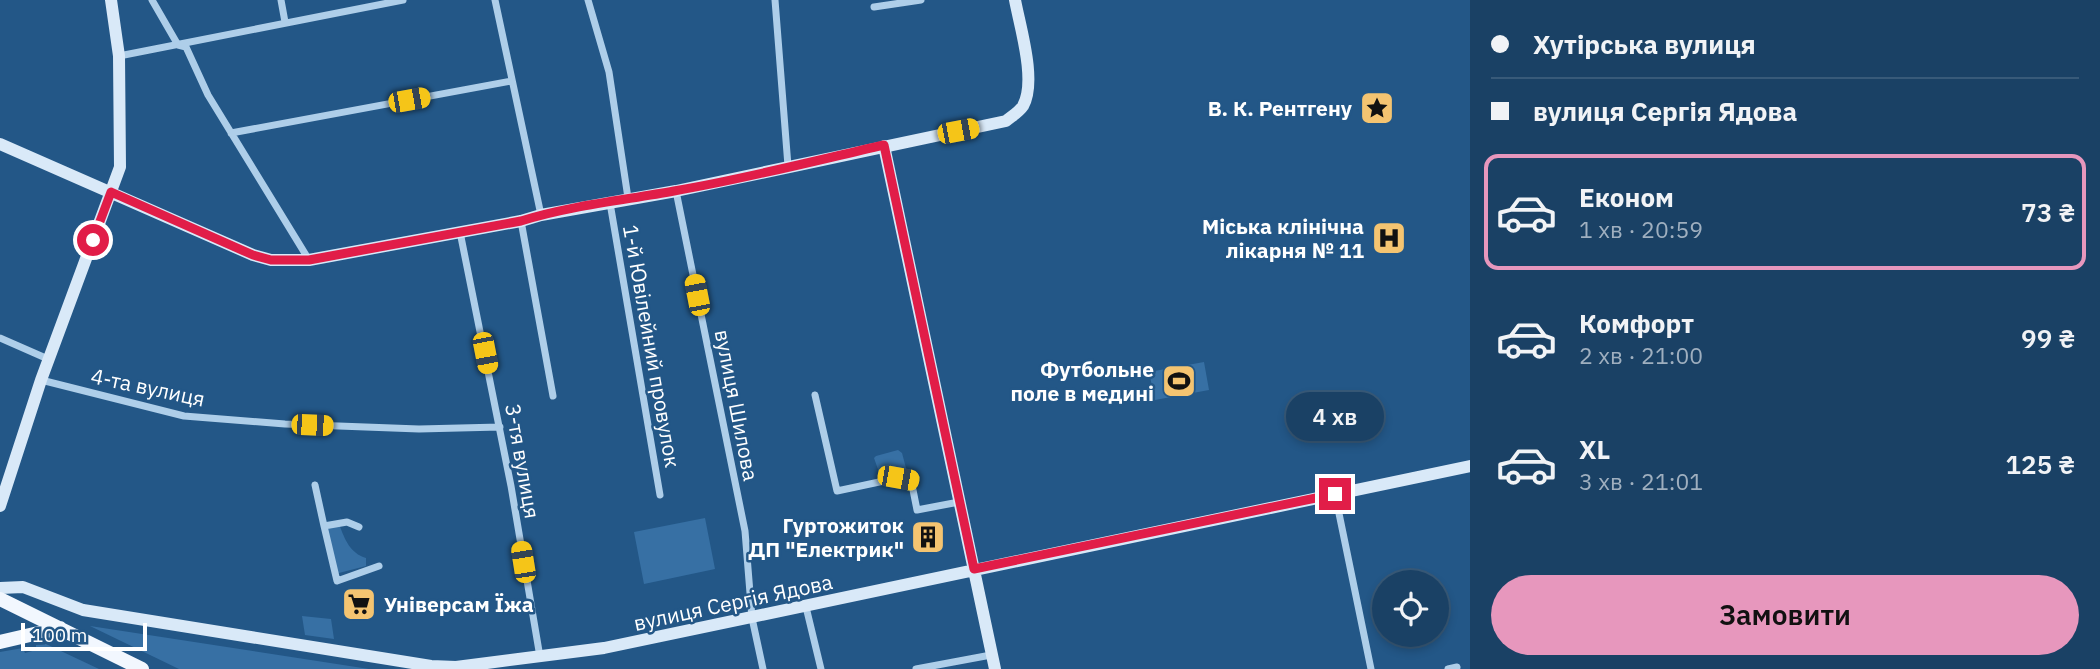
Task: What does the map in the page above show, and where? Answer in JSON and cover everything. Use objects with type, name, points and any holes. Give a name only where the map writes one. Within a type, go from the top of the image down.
[{"type":"main road","points":[[0,599],[142,669]]},
{"type":"main road","points":[[0,642],[60,628]]},
{"type":"street","points":[[0,506],[48,359],[120,167],[119,56],[111,0]]},
{"type":"street","points":[[152,0],[178,45],[186,47],[208,95],[309,260]]},
{"type":"street","points":[[281,0],[285,22]]},
{"type":"street","points":[[119,56],[399,0]]},
{"type":"street","points":[[495,0],[541,215]]},
{"type":"street","points":[[588,0],[609,72],[628,198]]},
{"type":"street","points":[[775,0],[788,166]]},
{"type":"street","points":[[874,7],[921,0]]},
{"type":"street","points":[[0,144],[253,255],[271,260],[309,260],[676,191],[1006,121],[1022,108],[1027,89],[1027,65],[1015,0]]},
{"type":"street","points":[[231,133],[511,81]]},
{"type":"street","points":[[884,145],[995,669]]},
{"type":"street","name":"вулиця Шилова","points":[[676,191],[745,531],[752,618],[763,669]]},
{"type":"street","name":"1-й Ювілейний провулок","points":[[610,203],[660,495]]},
{"type":"street","points":[[521,221],[553,396]]},
{"type":"street","name":"3-тя вулиця","points":[[459,231],[500,427],[540,657]]},
{"type":"street","points":[[0,338],[48,359]]},
{"type":"street","name":"4-та вулиця","points":[[41,380],[184,416],[285,424],[419,429],[500,427]]},
{"type":"street","points":[[815,395],[837,491],[898,478],[911,480],[917,510],[959,502]]},
{"type":"street","name":"вулиця Сергія Ядова","points":[[0,589],[23,587],[83,610],[431,666],[456,667],[604,648],[1470,466]]},
{"type":"street","points":[[315,485],[337,580],[379,566]]},
{"type":"street","points":[[1335,494],[1371,669]]},
{"type":"street","points":[[324,526],[347,522],[359,527]]},
{"type":"street","points":[[806,607],[821,669]]},
{"type":"street","points":[[916,669],[991,655]]},
{"type":"street","points":[[1448,669],[1457,667]]},
{"type":"shaded area","name":"Футбольне поле в медині","points":[[1204,362],[1209,390],[1155,400],[1149,372]]},
{"type":"shaded area","points":[[898,450],[902,453],[906,468],[904,471],[880,475],[874,458]]},
{"type":"shaded area","points":[[705,518],[715,569],[644,584],[634,532]]},
{"type":"shaded area","points":[[339,524],[352,549],[366,558],[366,566],[335,574],[325,530]]},
{"type":"shaded area","points":[[302,616],[331,619],[334,639],[305,635]]},
{"type":"shaded area","points":[[90,626],[369,669],[179,669]]},
{"type":"shaded area","points":[[46,644],[99,669],[0,669],[0,652],[23,648],[25,653],[36,650],[36,645]]},
{"type":"place","name":"В. К. Рентгену","points":[[1377,108]]},
{"type":"place","name":"Міська клінічна лікарня № 11","points":[[1389,238]]},
{"type":"place","name":"Футбольне поле в медині","points":[[1179,381]]},
{"type":"place","name":"Гуртожиток ДП \"Електрик\"","points":[[928,537]]},
{"type":"place","name":"Універсам Їжа","points":[[359,604]]},
{"type":"route","points":[[93,240],[111,192],[253,255],[289,262],[309,260],[676,191],[884,145],[974,569],[1335,494]]}]
